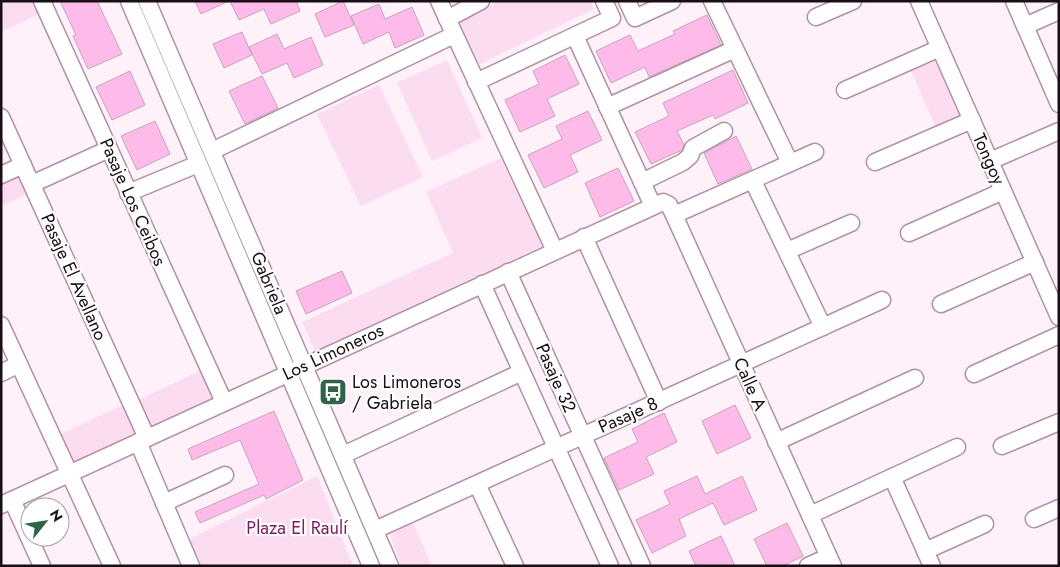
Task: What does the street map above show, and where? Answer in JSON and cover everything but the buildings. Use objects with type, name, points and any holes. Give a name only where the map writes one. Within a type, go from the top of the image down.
[{"type":"street","name":"Pasaje Los Ceibos","points":[[42,1],[224,402]]},
{"type":"street","name":"Gabriela","points":[[129,1],[371,566]]},
{"type":"street","name":"Gabriela","points":[[147,1],[390,566]]},
{"type":"street","points":[[439,1],[554,251]]},
{"type":"street","points":[[447,19],[481,1]]},
{"type":"street","points":[[476,82],[612,18],[604,1]]},
{"type":"street","points":[[627,1],[635,18],[672,1]]},
{"type":"street","points":[[712,1],[790,163]]},
{"type":"street","points":[[816,18],[853,1]]},
{"type":"street","name":"Tongoy","points":[[919,1],[1059,317]]},
{"type":"street","points":[[1014,1],[1059,104]]},
{"type":"street","points":[[1025,26],[1059,11]]},
{"type":"street","points":[[212,151],[454,35]]},
{"type":"street","name":"Calle A","points":[[575,36],[642,182],[664,208],[741,364],[831,561]]},
{"type":"street","points":[[607,107],[734,48]]},
{"type":"street","points":[[845,90],[940,48]]},
{"type":"street","name":"Pasaje El Avellano","points":[[1,117],[143,440],[164,503],[191,566]]},
{"type":"street","points":[[875,162],[972,120]]},
{"type":"street","points":[[990,161],[1059,130]]},
{"type":"street","points":[[642,182],[683,162],[690,156],[693,148],[724,131]]},
{"type":"street","points":[[32,184],[109,149]]},
{"type":"street","name":"Los Limoneros","points":[[7,502],[584,238],[664,208],[753,181],[815,152]]},
{"type":"street","points":[[128,193],[198,164]]},
{"type":"street","points":[[1,175],[23,165]]},
{"type":"street","points":[[753,181],[823,327]]},
{"type":"street","points":[[909,233],[1003,191]]},
{"type":"street","points":[[787,251],[851,223]]},
{"type":"street","points":[[584,238],[658,402]]},
{"type":"street","points":[[941,304],[1034,262]]},
{"type":"street","name":"Pasaje 32","points":[[508,272],[642,566]]},
{"type":"street","points":[[482,284],[610,566]]},
{"type":"street","name":"Pasaje 8","points":[[375,530],[882,300]]},
{"type":"street","points":[[1,326],[112,566]]},
{"type":"street","points":[[974,374],[1059,335]]},
{"type":"street","points":[[1,373],[19,364]]},
{"type":"street","points":[[343,455],[522,372]]},
{"type":"street","points":[[776,442],[915,378]]},
{"type":"street","points":[[1002,446],[1059,422]]},
{"type":"street","points":[[810,515],[957,447]]},
{"type":"street","points":[[164,503],[225,475]]},
{"type":"street","points":[[892,477],[928,558],[985,524]]},
{"type":"street","points":[[477,484],[515,566]]},
{"type":"street","points":[[7,502],[42,566]]},
{"type":"street","points":[[1034,519],[1059,508]]},
{"type":"street","points":[[808,566],[831,561]]},
{"type":"green space","points":[[1,1],[33,1],[39,14],[1,32]]},
{"type":"green space","points":[[498,1],[591,1],[594,9],[478,65],[457,21]]},
{"type":"green space","points":[[447,60],[482,138],[432,161],[397,83]]},
{"type":"green space","points":[[936,61],[961,117],[936,128],[911,71]]},
{"type":"green space","points":[[379,85],[423,177],[361,206],[317,114]]},
{"type":"green space","points":[[501,158],[542,246],[315,351],[302,322],[453,253],[426,192]]},
{"type":"green space","points":[[17,173],[27,194],[1,206],[1,180]]},
{"type":"green space","points":[[202,370],[216,400],[152,430],[138,400]]},
{"type":"green space","points":[[125,404],[139,434],[75,464],[61,434]]},
{"type":"green space","name":"Plaza El Raulí","points":[[317,476],[353,566],[199,566],[188,540]]},
{"type":"green space","points":[[413,523],[432,566],[401,566],[390,534]]},
{"type":"place","name":"Los Limoneros / Gabriela","points":[[333,392]]}]
